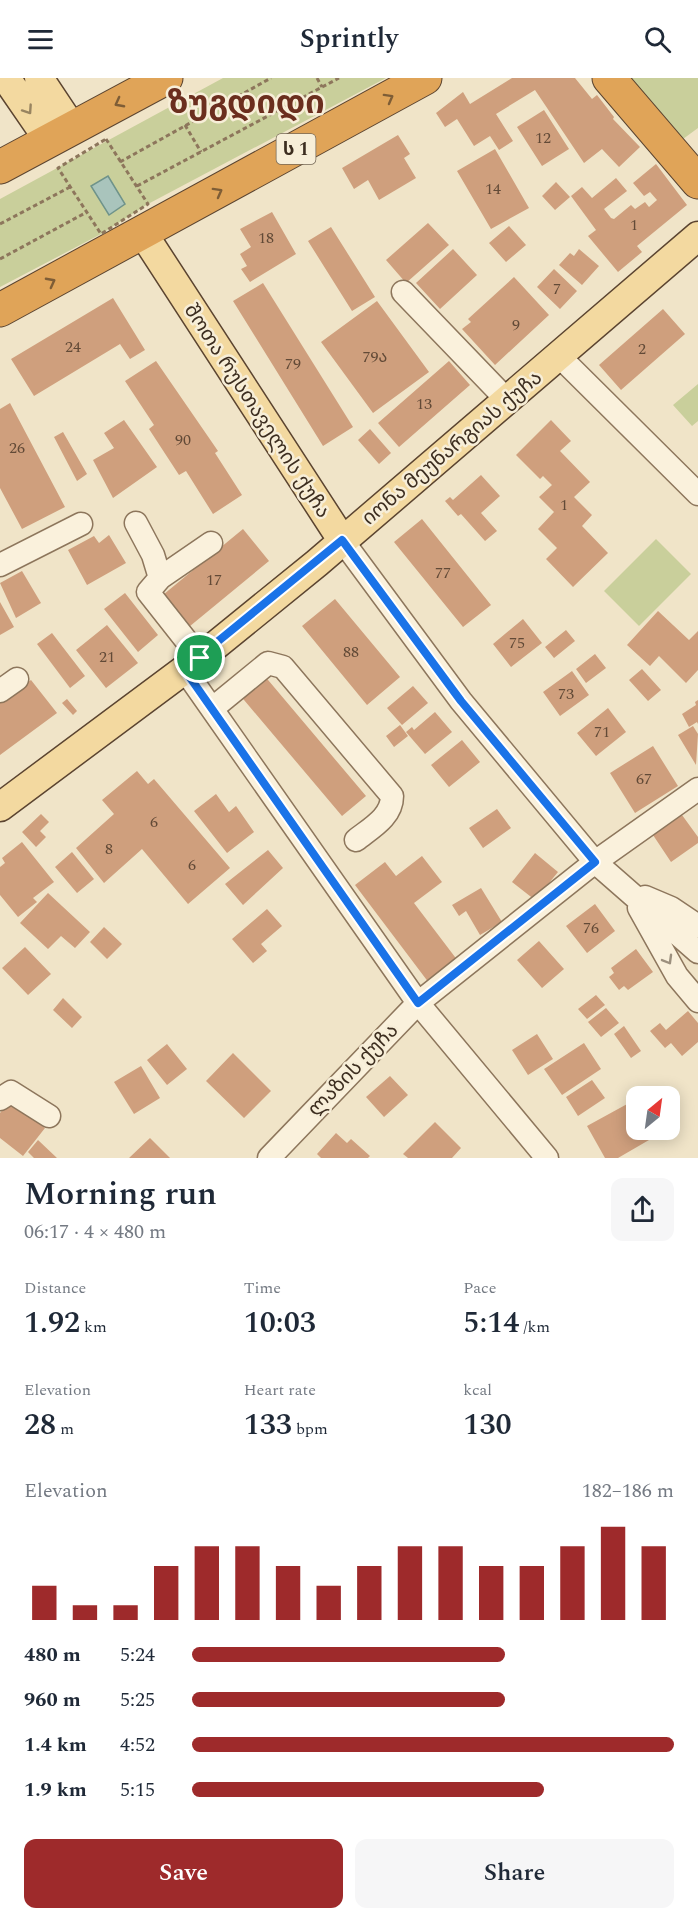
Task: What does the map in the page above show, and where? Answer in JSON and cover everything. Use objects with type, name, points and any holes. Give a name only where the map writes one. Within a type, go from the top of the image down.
[{"type":"highway","points":[[0,167],[60,146],[166,78]]},
{"type":"highway","name":"ს 1","points":[[0,310],[145,218],[425,78]]},
{"type":"highway","points":[[609,78],[698,182]]},
{"type":"main road","points":[[6,78],[60,146]]},
{"type":"main road","points":[[39,78],[60,146]]},
{"type":"main road","name":"შოთა რუსთაველის ქუჩა","points":[[145,218],[342,540]]},
{"type":"main road","name":"იონა მეუნარგიას ქუჩა","points":[[0,807],[192,663],[560,357],[698,236]]},
{"type":"street","points":[[404,292],[508,400]]},
{"type":"street","points":[[560,357],[698,494]]},
{"type":"street","points":[[136,523],[153,555],[160,578]]},
{"type":"street","points":[[0,565],[81,524]]},
{"type":"street","name":"შოთა რუსთაველის ქუჩა","points":[[342,540],[461,701],[595,862],[698,952]]},
{"type":"street","points":[[211,543],[160,578],[148,592],[192,663],[213,708],[418,1003],[547,1158]]},
{"type":"street","points":[[213,708],[268,663],[283,667],[392,796],[392,807],[388,814],[356,840]]},
{"type":"street","name":"ლაზის ქუჩა","points":[[269,1158],[418,1003],[595,862],[698,789]]},
{"type":"street","name":"შოთა რუსთაველის ქუჩა","points":[[629,891],[677,976],[698,1001]]},
{"type":"street","points":[[629,891],[671,908],[698,926]]},
{"type":"street","points":[[0,1099],[11,1092],[49,1116]]},
{"type":"path","points":[[120,162],[271,78]]},
{"type":"path","points":[[317,78],[322,87]]},
{"type":"path","points":[[136,186],[339,78]]},
{"type":"path","points":[[184,125],[201,152]]},
{"type":"path","points":[[106,140],[136,186],[145,218]]},
{"type":"path","points":[[60,146],[70,186],[100,234]]},
{"type":"path","points":[[0,224],[70,186]]},
{"type":"path","points":[[0,259],[87,213]]},
{"type":"green space","points":[[223,78],[386,78],[148,204],[101,234],[0,287],[0,199]]},
{"type":"green space","points":[[627,78],[698,78],[698,128],[683,139]]},
{"type":"green space","points":[[698,384],[698,421],[692,426],[673,405]]},
{"type":"green space","points":[[656,539],[691,574],[639,626],[604,591]]},
{"type":"water","points":[[108,176],[125,204],[109,215],[91,186]]},
{"type":"building","points":[[512,78],[575,78],[592,99],[597,95],[614,117],[613,119],[640,147],[619,167],[602,149],[584,163],[535,90],[496,114],[513,141],[499,150],[490,136],[474,146],[457,119],[445,127],[436,113],[463,92],[470,104]]},
{"type":"building","points":[[544,110],[569,149],[542,166],[517,127]]},
{"type":"building","points":[[398,135],[410,154],[404,158],[416,178],[379,200],[368,180],[354,189],[342,168]]},
{"type":"building","points":[[495,149],[529,208],[491,229],[457,171]]},
{"type":"building","points":[[656,164],[687,205],[637,246],[642,252],[618,272],[588,236],[596,230],[571,196],[582,187],[592,198],[616,178],[627,191],[604,209],[611,218],[614,219],[631,205],[635,209],[645,202],[649,207],[657,200],[650,192],[644,196],[633,183]]},
{"type":"building","points":[[556,182],[570,197],[555,210],[542,196]]},
{"type":"building","points":[[272,212],[296,254],[250,282],[241,269],[247,266],[240,254],[251,247],[240,229]]},
{"type":"building","points":[[428,223],[449,245],[406,283],[386,260]]},
{"type":"building","points":[[509,226],[526,245],[506,262],[489,243]]},
{"type":"building","points":[[331,227],[375,297],[352,311],[308,241]]},
{"type":"building","points":[[453,249],[477,275],[440,309],[416,283]]},
{"type":"building","points":[[579,249],[599,266],[582,285],[559,265],[570,253],[574,256]]},
{"type":"building","points":[[554,269],[577,291],[560,309],[537,287]]},
{"type":"building","points":[[514,277],[549,315],[495,365],[462,329],[471,322],[468,319]]},
{"type":"building","points":[[263,283],[353,427],[323,446],[233,301]]},
{"type":"building","points":[[113,298],[145,350],[130,359],[120,344],[34,396],[11,359]]},
{"type":"building","points":[[377,301],[429,372],[373,413],[321,342]]},
{"type":"building","points":[[663,309],[685,334],[621,390],[599,365]]},
{"type":"building","points":[[156,361],[218,451],[215,453],[242,495],[213,514],[186,471],[179,475],[149,429],[154,425],[125,381]]},
{"type":"building","points":[[449,361],[470,385],[399,447],[378,423]]},
{"type":"building","points":[[10,403],[65,507],[22,529],[0,488],[0,409]]},
{"type":"building","points":[[124,420],[157,467],[113,498],[93,460],[114,448],[104,433]]},
{"type":"building","points":[[551,420],[571,441],[560,451],[590,482],[574,497],[592,515],[582,526],[608,553],[573,587],[546,559],[557,548],[538,529],[554,512],[539,497],[552,485],[543,476],[540,479],[516,455]]},
{"type":"building","points":[[370,429],[391,453],[379,464],[358,440]]},
{"type":"building","points":[[63,432],[87,474],[77,481],[54,437]]},
{"type":"building","points":[[481,475],[500,496],[481,513],[497,531],[485,541],[461,514],[458,516],[445,501],[450,497],[453,500]]},
{"type":"building","points":[[422,519],[491,605],[463,627],[394,542]]},
{"type":"building","points":[[243,529],[269,561],[184,631],[158,599]]},
{"type":"building","points":[[109,535],[126,563],[87,585],[68,550],[94,536],[99,543]]},
{"type":"building","points":[[22,571],[41,603],[16,618],[0,583]]},
{"type":"building","points":[[125,593],[158,635],[138,652],[104,609]]},
{"type":"building","points":[[335,599],[400,677],[367,705],[302,626]]},
{"type":"building","points":[[0,602],[14,627],[0,635]]},
{"type":"building","points":[[658,611],[689,640],[698,631],[698,670],[686,683],[659,656],[650,666],[627,645]]},
{"type":"building","points":[[523,619],[542,643],[511,667],[493,644]]},
{"type":"building","points":[[107,625],[138,663],[106,688],[76,650]]},
{"type":"building","points":[[566,630],[575,641],[554,658],[545,647]]},
{"type":"building","points":[[52,633],[85,676],[70,688],[37,644]]},
{"type":"building","points":[[595,654],[606,668],[586,683],[576,669]]},
{"type":"building","points":[[642,669],[661,690],[648,701],[629,680]]},
{"type":"building","points":[[572,671],[589,695],[560,716],[543,692]]},
{"type":"building","points":[[263,674],[366,796],[342,816],[239,694]]},
{"type":"building","points":[[31,680],[57,713],[0,755],[0,702]]},
{"type":"building","points":[[413,686],[428,703],[402,725],[387,708]]},
{"type":"building","points":[[67,699],[77,711],[73,715],[62,703]]},
{"type":"building","points":[[698,700],[698,724],[697,722],[689,727],[682,714],[696,705],[695,702]]},
{"type":"building","points":[[608,708],[626,732],[596,756],[577,733]]},
{"type":"building","points":[[435,712],[452,732],[425,754],[406,732],[412,727],[414,730]]},
{"type":"building","points":[[400,725],[408,736],[394,747],[386,736]]},
{"type":"building","points":[[693,726],[698,734],[696,765],[678,735]]},
{"type":"building","points":[[462,740],[480,762],[449,787],[431,765]]},
{"type":"building","points":[[653,746],[678,786],[635,813],[610,773]]},
{"type":"building","points":[[137,771],[148,784],[154,779],[230,868],[188,904],[142,849],[104,883],[76,848],[114,814],[102,800]]},
{"type":"building","points":[[216,794],[229,812],[236,806],[254,832],[227,853],[194,811]]},
{"type":"building","points":[[497,809],[511,828],[483,848],[469,828]]},
{"type":"building","points":[[41,814],[49,822],[40,831],[46,837],[36,847],[22,832]]},
{"type":"building","points":[[682,815],[698,837],[698,843],[671,862],[653,835]]},
{"type":"building","points":[[22,842],[54,882],[33,898],[37,902],[18,917],[0,895],[0,867],[5,863],[2,858]]},
{"type":"building","points":[[268,850],[283,868],[243,905],[225,884]]},
{"type":"building","points":[[72,852],[94,879],[77,893],[55,867]]},
{"type":"building","points":[[535,853],[558,872],[535,900],[512,882]]},
{"type":"building","points":[[422,856],[442,882],[414,903],[458,961],[429,983],[355,885],[385,862],[396,876]]},
{"type":"building","points":[[481,888],[502,922],[480,935],[466,911],[459,916],[452,905]]},
{"type":"building","points":[[48,893],[90,932],[75,948],[61,936],[48,949],[20,923]]},
{"type":"building","points":[[595,904],[615,931],[587,953],[566,926]]},
{"type":"building","points":[[267,909],[282,926],[261,944],[267,951],[253,963],[232,939]]},
{"type":"building","points":[[104,927],[122,944],[107,959],[90,942]]},
{"type":"building","points":[[539,941],[564,969],[542,988],[517,960]]},
{"type":"building","points":[[25,947],[51,974],[28,995],[2,968]]},
{"type":"building","points":[[636,949],[653,972],[628,990],[624,986],[619,990],[609,977],[614,973],[611,968]]},
{"type":"building","points":[[596,995],[605,1005],[587,1019],[578,1009]]},
{"type":"building","points":[[63,998],[82,1017],[72,1028],[53,1010]]},
{"type":"building","points":[[606,1008],[619,1023],[601,1037],[588,1022]]},
{"type":"building","points":[[688,1011],[698,1023],[698,1042],[682,1056],[671,1043],[665,1048],[650,1031],[660,1023],[666,1030]]},
{"type":"building","points":[[624,1026],[641,1051],[631,1058],[614,1034]]},
{"type":"building","points":[[537,1034],[553,1059],[528,1075],[512,1050]]},
{"type":"building","points":[[584,1043],[601,1069],[562,1095],[544,1069]]},
{"type":"building","points":[[167,1044],[187,1069],[167,1085],[147,1060]]},
{"type":"building","points":[[233,1053],[271,1091],[244,1118],[206,1081]]},
{"type":"building","points":[[141,1066],[160,1098],[134,1114],[114,1082]]},
{"type":"building","points":[[390,1076],[408,1095],[384,1117],[366,1097]]},
{"type":"building","points":[[592,1080],[605,1098],[578,1116],[566,1097]]},
{"type":"building","points":[[10,1100],[45,1128],[23,1156],[0,1138],[0,1113]]},
{"type":"building","points":[[626,1105],[626,1140],[649,1140],[618,1158],[605,1158],[587,1126]]},
{"type":"building","points":[[435,1122],[461,1148],[452,1158],[408,1158],[403,1154]]},
{"type":"building","points":[[336,1133],[347,1143],[351,1139],[370,1156],[368,1158],[321,1158],[317,1154]]},
{"type":"building","points":[[150,1138],[170,1158],[129,1158]]},
{"type":"building","points":[[38,1140],[57,1158],[34,1158],[28,1152]]},
{"type":"district","name":"ზუგდიდი","points":[[246,103]]},
{"type":"route","points":[[342,540],[461,701],[595,862],[418,1003],[184,669],[200,658],[318,563],[342,540]]}]
